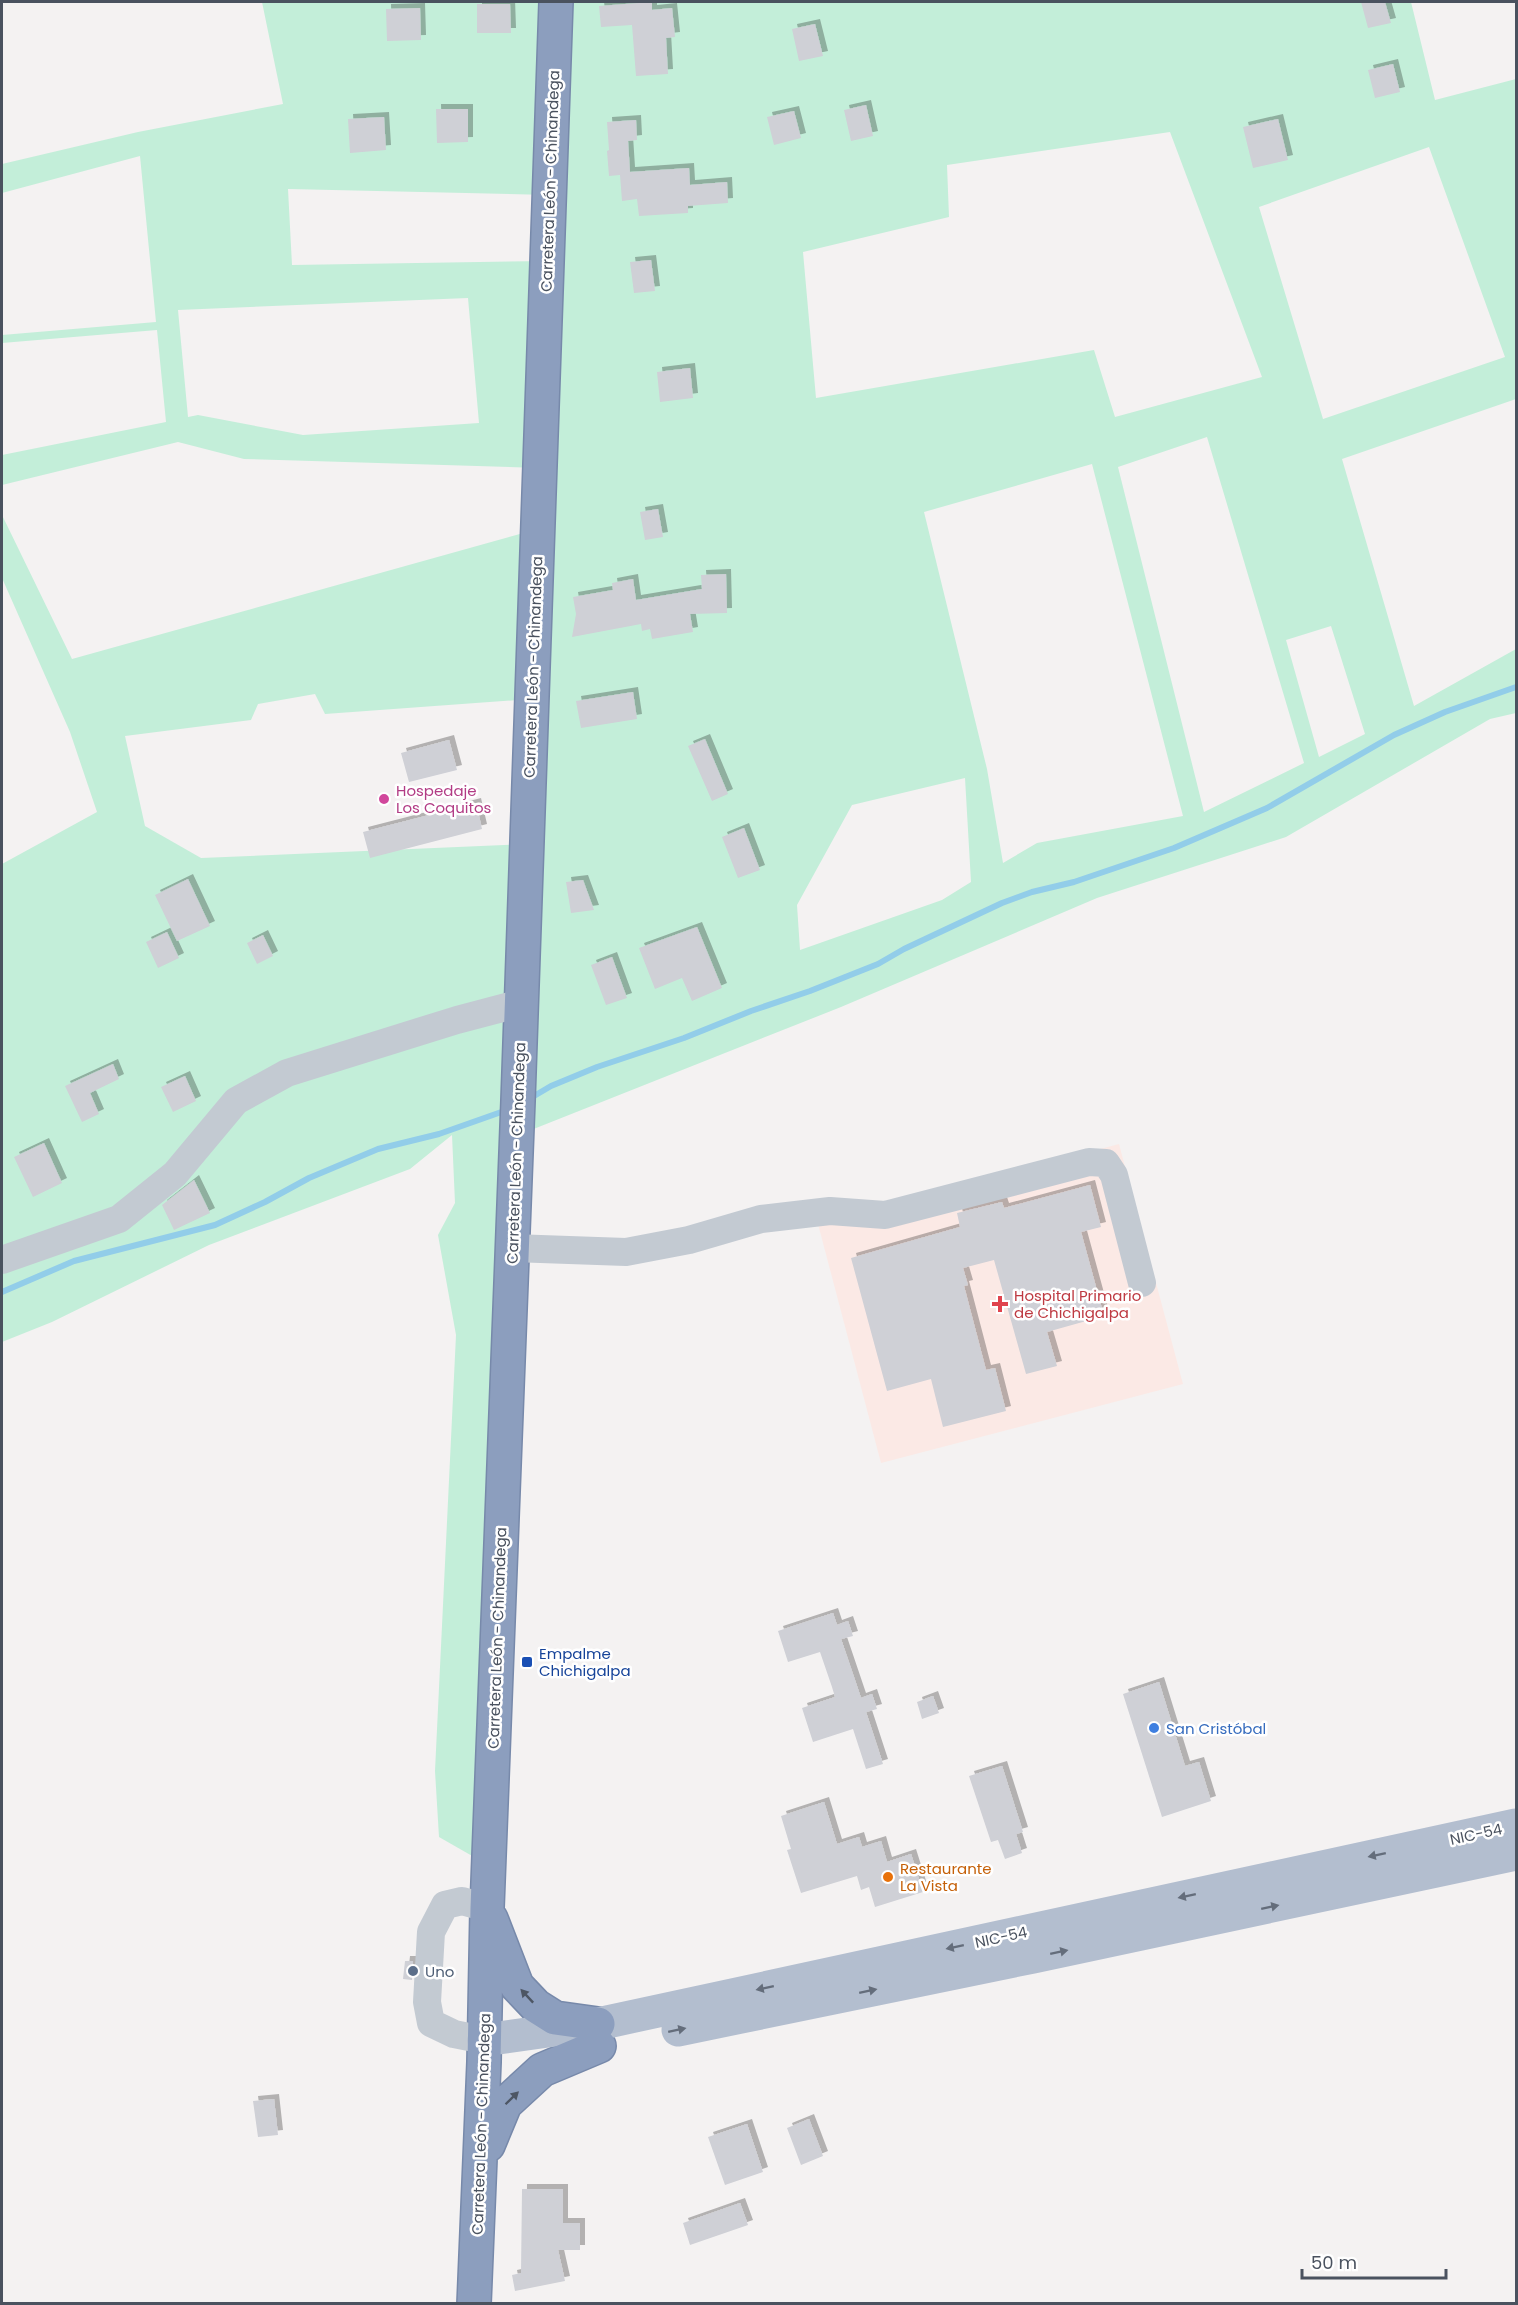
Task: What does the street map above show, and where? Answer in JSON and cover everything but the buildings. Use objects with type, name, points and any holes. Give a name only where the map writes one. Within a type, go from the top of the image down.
[{"type":"highway","name":"Carretera León - Chinandega","points":[[474,2304],[556,2]]},
{"type":"highway","points":[[487,1908],[517,1986],[536,2006],[555,2018],[599,2035]]},
{"type":"highway","points":[[479,2169],[505,2104],[542,2070],[599,2035]]},
{"type":"main road","name":"NIC-54","points":[[484,2051],[599,2035],[1431,1858],[1516,1825]]},
{"type":"main road","name":"NIC-54","points":[[1431,1858],[1516,1854]]},
{"type":"street","points":[[2,1260],[119,1219],[175,1174],[237,1101],[287,1073],[457,1020],[521,1003]]},
{"type":"street","points":[[512,1248],[626,1252],[689,1240],[761,1219],[830,1211],[885,1215],[1089,1162],[1106,1163],[1114,1175],[1142,1283]]},
{"type":"street","points":[[484,2051],[432,2023],[427,2002],[431,1932],[445,1905],[462,1901],[487,1908]]},
{"type":"shaded area","name":"Hospital Primario de Chichigalpa","points":[[1119,1144],[1183,1384],[881,1463],[818,1224]]},
{"type":"green space","points":[[262,2],[1411,2],[1435,100],[1516,79],[1516,399],[1342,459],[1414,706],[1516,649],[1516,713],[1490,719],[1286,837],[1097,898],[841,1007],[516,1136],[488,1865],[439,1837],[435,1771],[456,1335],[438,1235],[455,1203],[452,1135],[410,1169],[209,1245],[52,1322],[2,1342],[2,864],[97,812],[70,732],[2,578],[2,515],[72,659],[538,529],[540,468],[244,459],[178,442],[2,485],[2,455],[166,422],[157,330],[2,343],[2,335],[156,322],[140,156],[2,193],[2,164],[138,132],[283,104]],"holes":[[[1170,132],[1262,377],[1115,417],[1094,350],[816,398],[803,252],[949,217],[947,165]],[[1429,147],[1505,357],[1323,419],[1259,207]],[[288,189],[549,195],[547,261],[292,265]],[[468,298],[479,423],[303,435],[198,415],[188,417],[178,310]],[[1207,437],[1304,763],[1204,812],[1118,467]],[[1092,464],[1183,816],[1037,843],[1003,863],[987,769],[924,512]],[[1331,626],[1365,734],[1319,757],[1286,640]],[[315,694],[325,714],[532,699],[527,844],[201,858],[145,826],[125,736],[251,720],[258,704]],[[965,778],[971,882],[942,900],[800,950],[797,905],[852,805]]]},
{"type":"waterway","points":[[529,1099],[551,1086],[597,1067],[684,1038],[878,964],[904,949],[1002,903],[1032,892],[1074,882],[1174,848],[1267,808],[1394,735],[1445,712],[1516,687]]},
{"type":"waterway","points":[[2,1292],[74,1261],[215,1225],[309,1178],[378,1149],[439,1134],[507,1110]]},
{"type":"place","name":"Hospedaje Los Coquitos","points":[[384,799]]},
{"type":"place","name":"Hospital Primario de Chichigalpa","points":[[1000,1304]]},
{"type":"place","name":"Empalme Chichigalpa","points":[[527,1662]]},
{"type":"place","name":"San Cristóbal","points":[[1154,1728]]},
{"type":"place","name":"Restaurante La Vista","points":[[888,1877]]},
{"type":"place","name":"Uno","points":[[413,1971]]}]
